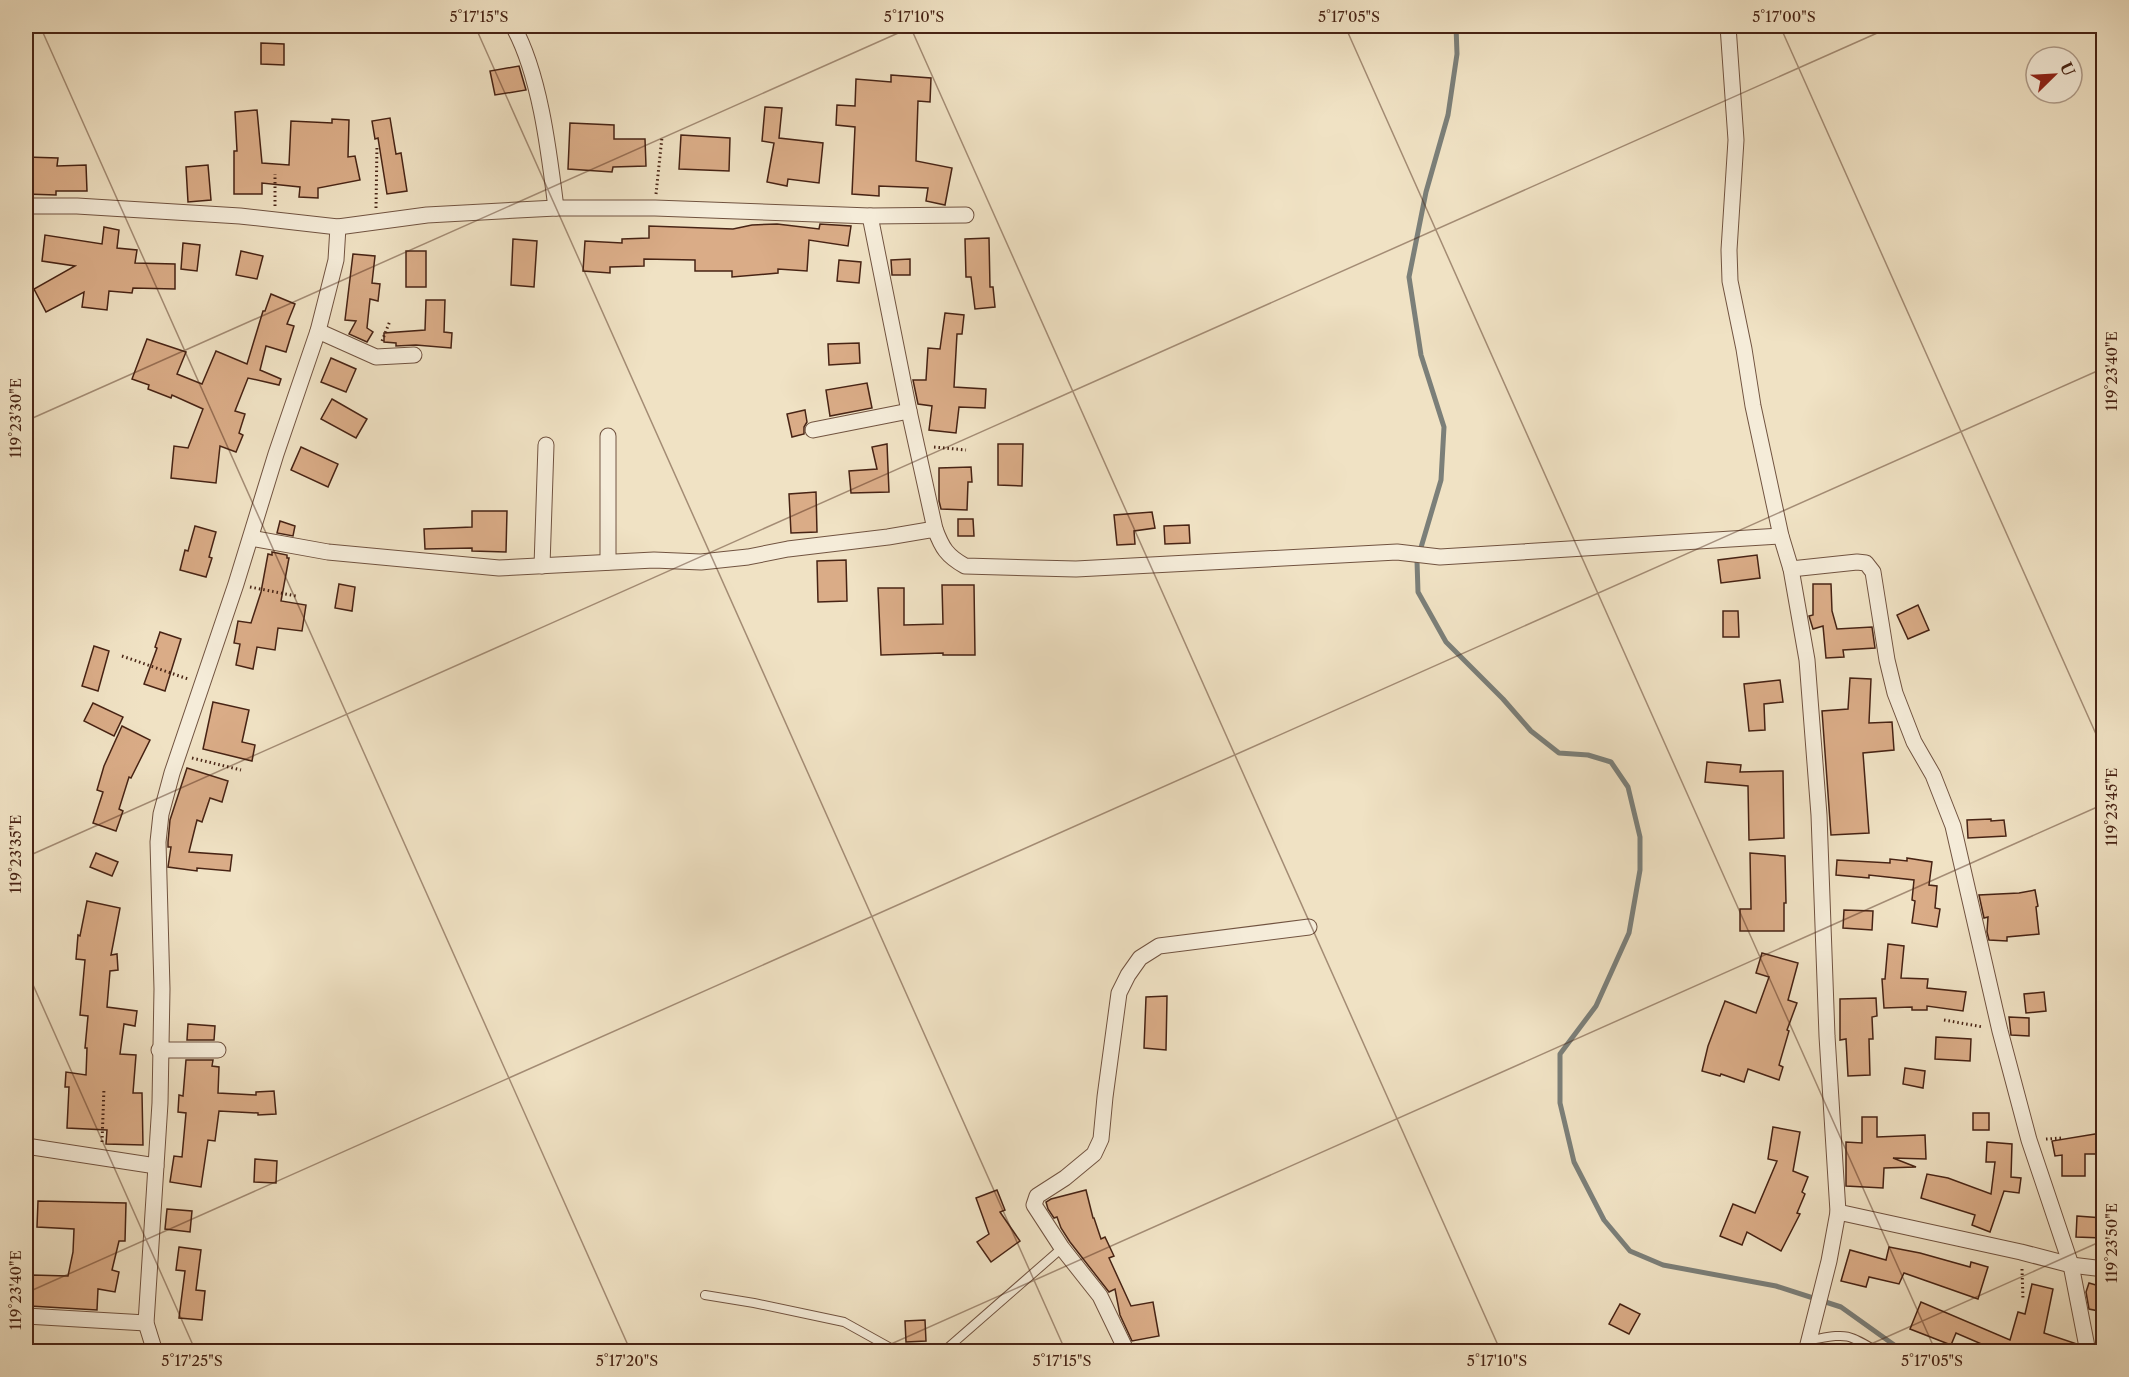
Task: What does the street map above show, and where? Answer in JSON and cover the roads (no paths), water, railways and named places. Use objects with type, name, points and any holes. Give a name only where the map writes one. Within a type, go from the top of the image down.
[{"type":"street","points":[[513,26],[531,68],[550,158],[556,208]]},
{"type":"street","points":[[1728,26],[1736,140],[1730,281],[1780,536],[1791,569],[1805,651],[1813,724],[1821,858],[1827,1036],[1838,1212],[1810,1339]]},
{"type":"street","points":[[26,206],[87,207],[240,216],[338,226],[427,214],[556,208],[655,208],[870,216],[966,215]]},
{"type":"street","points":[[870,216],[935,529],[950,558],[965,566],[1076,569],[1397,552],[1440,557],[1780,536]]},
{"type":"street","points":[[155,1352],[146,1323],[160,1103],[159,1050],[162,989],[158,842],[160,814],[318,331],[336,260],[338,226]]},
{"type":"street","points":[[318,331],[376,357],[414,355]]},
{"type":"street","points":[[813,430],[909,411]]},
{"type":"street","points":[[608,436],[608,562]]},
{"type":"street","points":[[543,566],[546,445]]},
{"type":"street","points":[[251,538],[328,552],[499,568],[654,560],[701,562],[935,529]]},
{"type":"street","points":[[1791,569],[1857,562],[1866,563],[1872,572],[1895,693],[1914,742],[1933,775],[1953,826],[2000,1030],[2029,1140],[2071,1265],[2088,1352]]},
{"type":"street","points":[[1127,1352],[1100,1296],[1062,1248],[1034,1205],[1037,1196],[1094,1154],[1101,1139],[1119,993],[1140,958],[1159,946],[1309,927]]},
{"type":"street","points":[[159,1050],[218,1050]]},
{"type":"street","points":[[26,1146],[156,1166]]},
{"type":"street","points":[[1838,1212],[2071,1265],[2103,1269]]},
{"type":"street","points":[[26,1316],[146,1323]]},
{"type":"lane","points":[[943,1352],[1062,1248]]},
{"type":"lane","points":[[705,1295],[843,1322],[898,1352]]},
{"type":"lane","points":[[1810,1339],[1843,1334],[1857,1339],[1878,1352]]},
{"type":"waterway","points":[[1456,26],[1457,54],[1448,115],[1426,192],[1409,277],[1421,355],[1444,427],[1441,480],[1417,561],[1418,592],[1446,642],[1503,699],[1531,731],[1559,753],[1588,755],[1611,762],[1628,787],[1640,837],[1640,870],[1629,933],[1596,1006],[1560,1054],[1560,1103],[1574,1162],[1604,1220],[1630,1251],[1663,1265],[1776,1286],[1841,1307],[1904,1352]]}]
